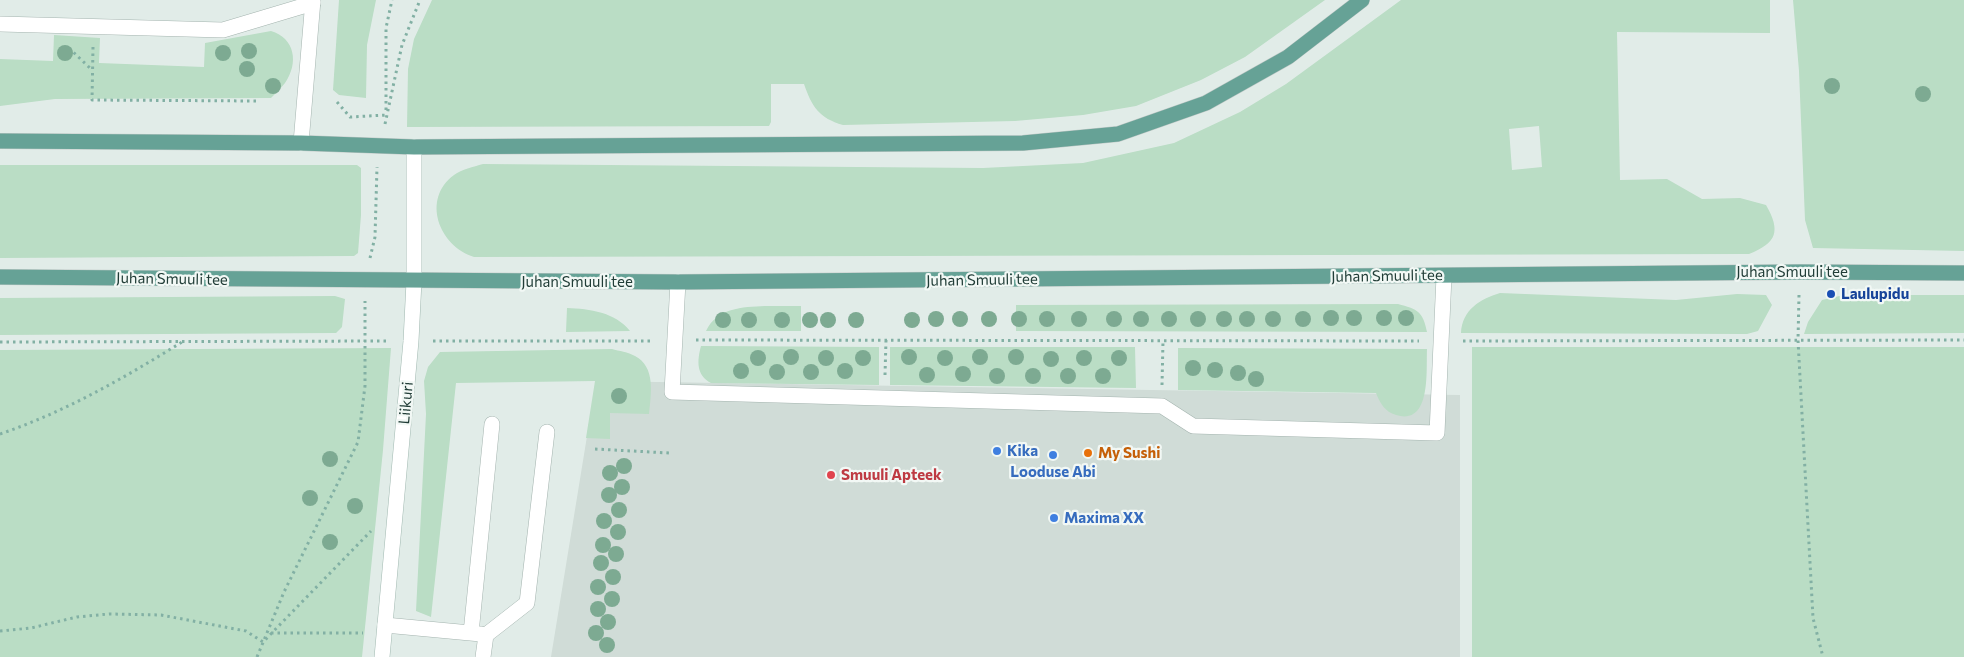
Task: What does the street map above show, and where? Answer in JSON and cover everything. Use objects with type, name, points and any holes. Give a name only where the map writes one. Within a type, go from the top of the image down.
[{"type":"main road","points":[[0,141],[301,143],[414,147],[1023,143],[1118,134],[1206,103],[1288,57],[1362,0]]},
{"type":"main road","name":"Juhan Smuuli tee","points":[[0,277],[678,282],[1800,272],[1964,273]]},
{"type":"street","points":[[0,24],[223,30],[313,2],[301,143]]},
{"type":"street","name":"Liikuri","points":[[382,657],[411,341],[414,281],[414,147]]},
{"type":"street","points":[[678,282],[673,340],[672,392],[1162,406],[1192,426],[1437,433],[1444,276]]},
{"type":"street","points":[[483,657],[478,634],[492,424]]},
{"type":"street","points":[[384,629],[478,634],[527,603],[547,432]]},
{"type":"path","points":[[386,115],[386,28],[392,0]]},
{"type":"path","points":[[257,657],[284,592],[358,442],[365,386],[365,281],[374,237],[376,173],[386,115],[402,45],[420,0]]},
{"type":"path","points":[[94,27],[92,100],[257,101]]},
{"type":"path","points":[[337,102],[350,116],[386,115]]},
{"type":"path","points":[[1800,272],[1798,340],[1813,618],[1823,657]]},
{"type":"path","points":[[884,398],[886,340]]},
{"type":"path","points":[[0,342],[1964,340]]},
{"type":"path","points":[[0,434],[35,422],[126,376],[183,341]]},
{"type":"path","points":[[1162,406],[1163,341]]},
{"type":"path","points":[[595,448],[669,453]]},
{"type":"path","points":[[263,642],[397,504]]},
{"type":"path","points":[[0,631],[31,628],[78,617],[109,614],[161,615],[246,631],[263,642]]},
{"type":"path","points":[[270,633],[384,629]]},
{"type":"shaded area","points":[[596,381],[1460,395],[1460,657],[551,657]]},
{"type":"green space","points":[[339,0],[376,0],[367,45],[366,98],[339,95],[333,90]]},
{"type":"green space","points":[[432,0],[1325,0],[1245,57],[1201,80],[1136,106],[1083,115],[1015,121],[843,125],[822,115],[810,99],[804,84],[771,84],[771,122],[769,126],[407,127],[408,69],[414,39]]},
{"type":"green space","points":[[1401,0],[1770,0],[1770,33],[1617,32],[1620,180],[1667,179],[1702,199],[1740,198],[1766,205],[1774,222],[1774,235],[1766,245],[1749,254],[474,257],[451,243],[438,221],[438,196],[444,185],[454,175],[483,164],[983,168],[1083,163],[1174,143],[1240,112],[1286,84]],"holes":[[[1539,126],[1542,167],[1512,170],[1509,129]]]},
{"type":"green space","points":[[1793,0],[1964,0],[1964,251],[1813,248],[1805,220],[1799,71]]},
{"type":"green space","points":[[271,31],[279,34],[290,45],[293,60],[285,83],[271,98],[55,99],[0,106],[0,59],[53,61],[54,35],[100,38],[99,63],[204,67],[205,43]]},
{"type":"green space","points":[[0,165],[357,165],[361,168],[361,215],[358,253],[354,256],[0,258]]},
{"type":"green space","points":[[1500,293],[1676,300],[1737,294],[1766,295],[1772,305],[1758,331],[1747,334],[1461,333],[1465,318],[1473,307],[1479,302]]},
{"type":"green space","points":[[1844,295],[1964,295],[1964,333],[1804,334],[1808,322],[1822,300]]},
{"type":"green space","points":[[335,296],[345,299],[342,327],[336,333],[0,335],[0,298]]},
{"type":"green space","points":[[1398,304],[1418,312],[1423,319],[1427,332],[1016,331],[1016,305]]},
{"type":"green space","points":[[801,306],[801,331],[706,331],[711,323],[723,313],[739,308]]},
{"type":"green space","points":[[567,308],[602,313],[617,320],[630,331],[566,332]]},
{"type":"green space","points":[[701,346],[879,347],[879,385],[711,383],[700,372],[699,357]]},
{"type":"green space","points":[[890,347],[1135,347],[1136,388],[890,385]]},
{"type":"green space","points":[[1472,347],[1964,347],[1964,657],[1472,657]]},
{"type":"green space","points":[[391,348],[383,450],[362,657],[0,657],[0,350]]},
{"type":"green space","points":[[1178,348],[1427,349],[1425,394],[1416,412],[1408,416],[1389,412],[1381,404],[1376,393],[1178,390]]},
{"type":"green space","points":[[612,349],[632,355],[642,361],[649,374],[651,390],[649,414],[610,413],[610,439],[586,438],[595,381],[456,383],[431,617],[416,611],[426,414],[424,381],[428,367],[440,352]]},
{"type":"place","name":"Laulupidu","points":[[1831,294]]},
{"type":"place","name":"Kika","points":[[997,451]]},
{"type":"place","name":"My Sushi","points":[[1088,453]]},
{"type":"place","name":"Looduse Abi","points":[[1053,455]]},
{"type":"place","name":"Smuuli Apteek","points":[[831,475]]},
{"type":"place","name":"Maxima XX","points":[[1054,518]]}]
